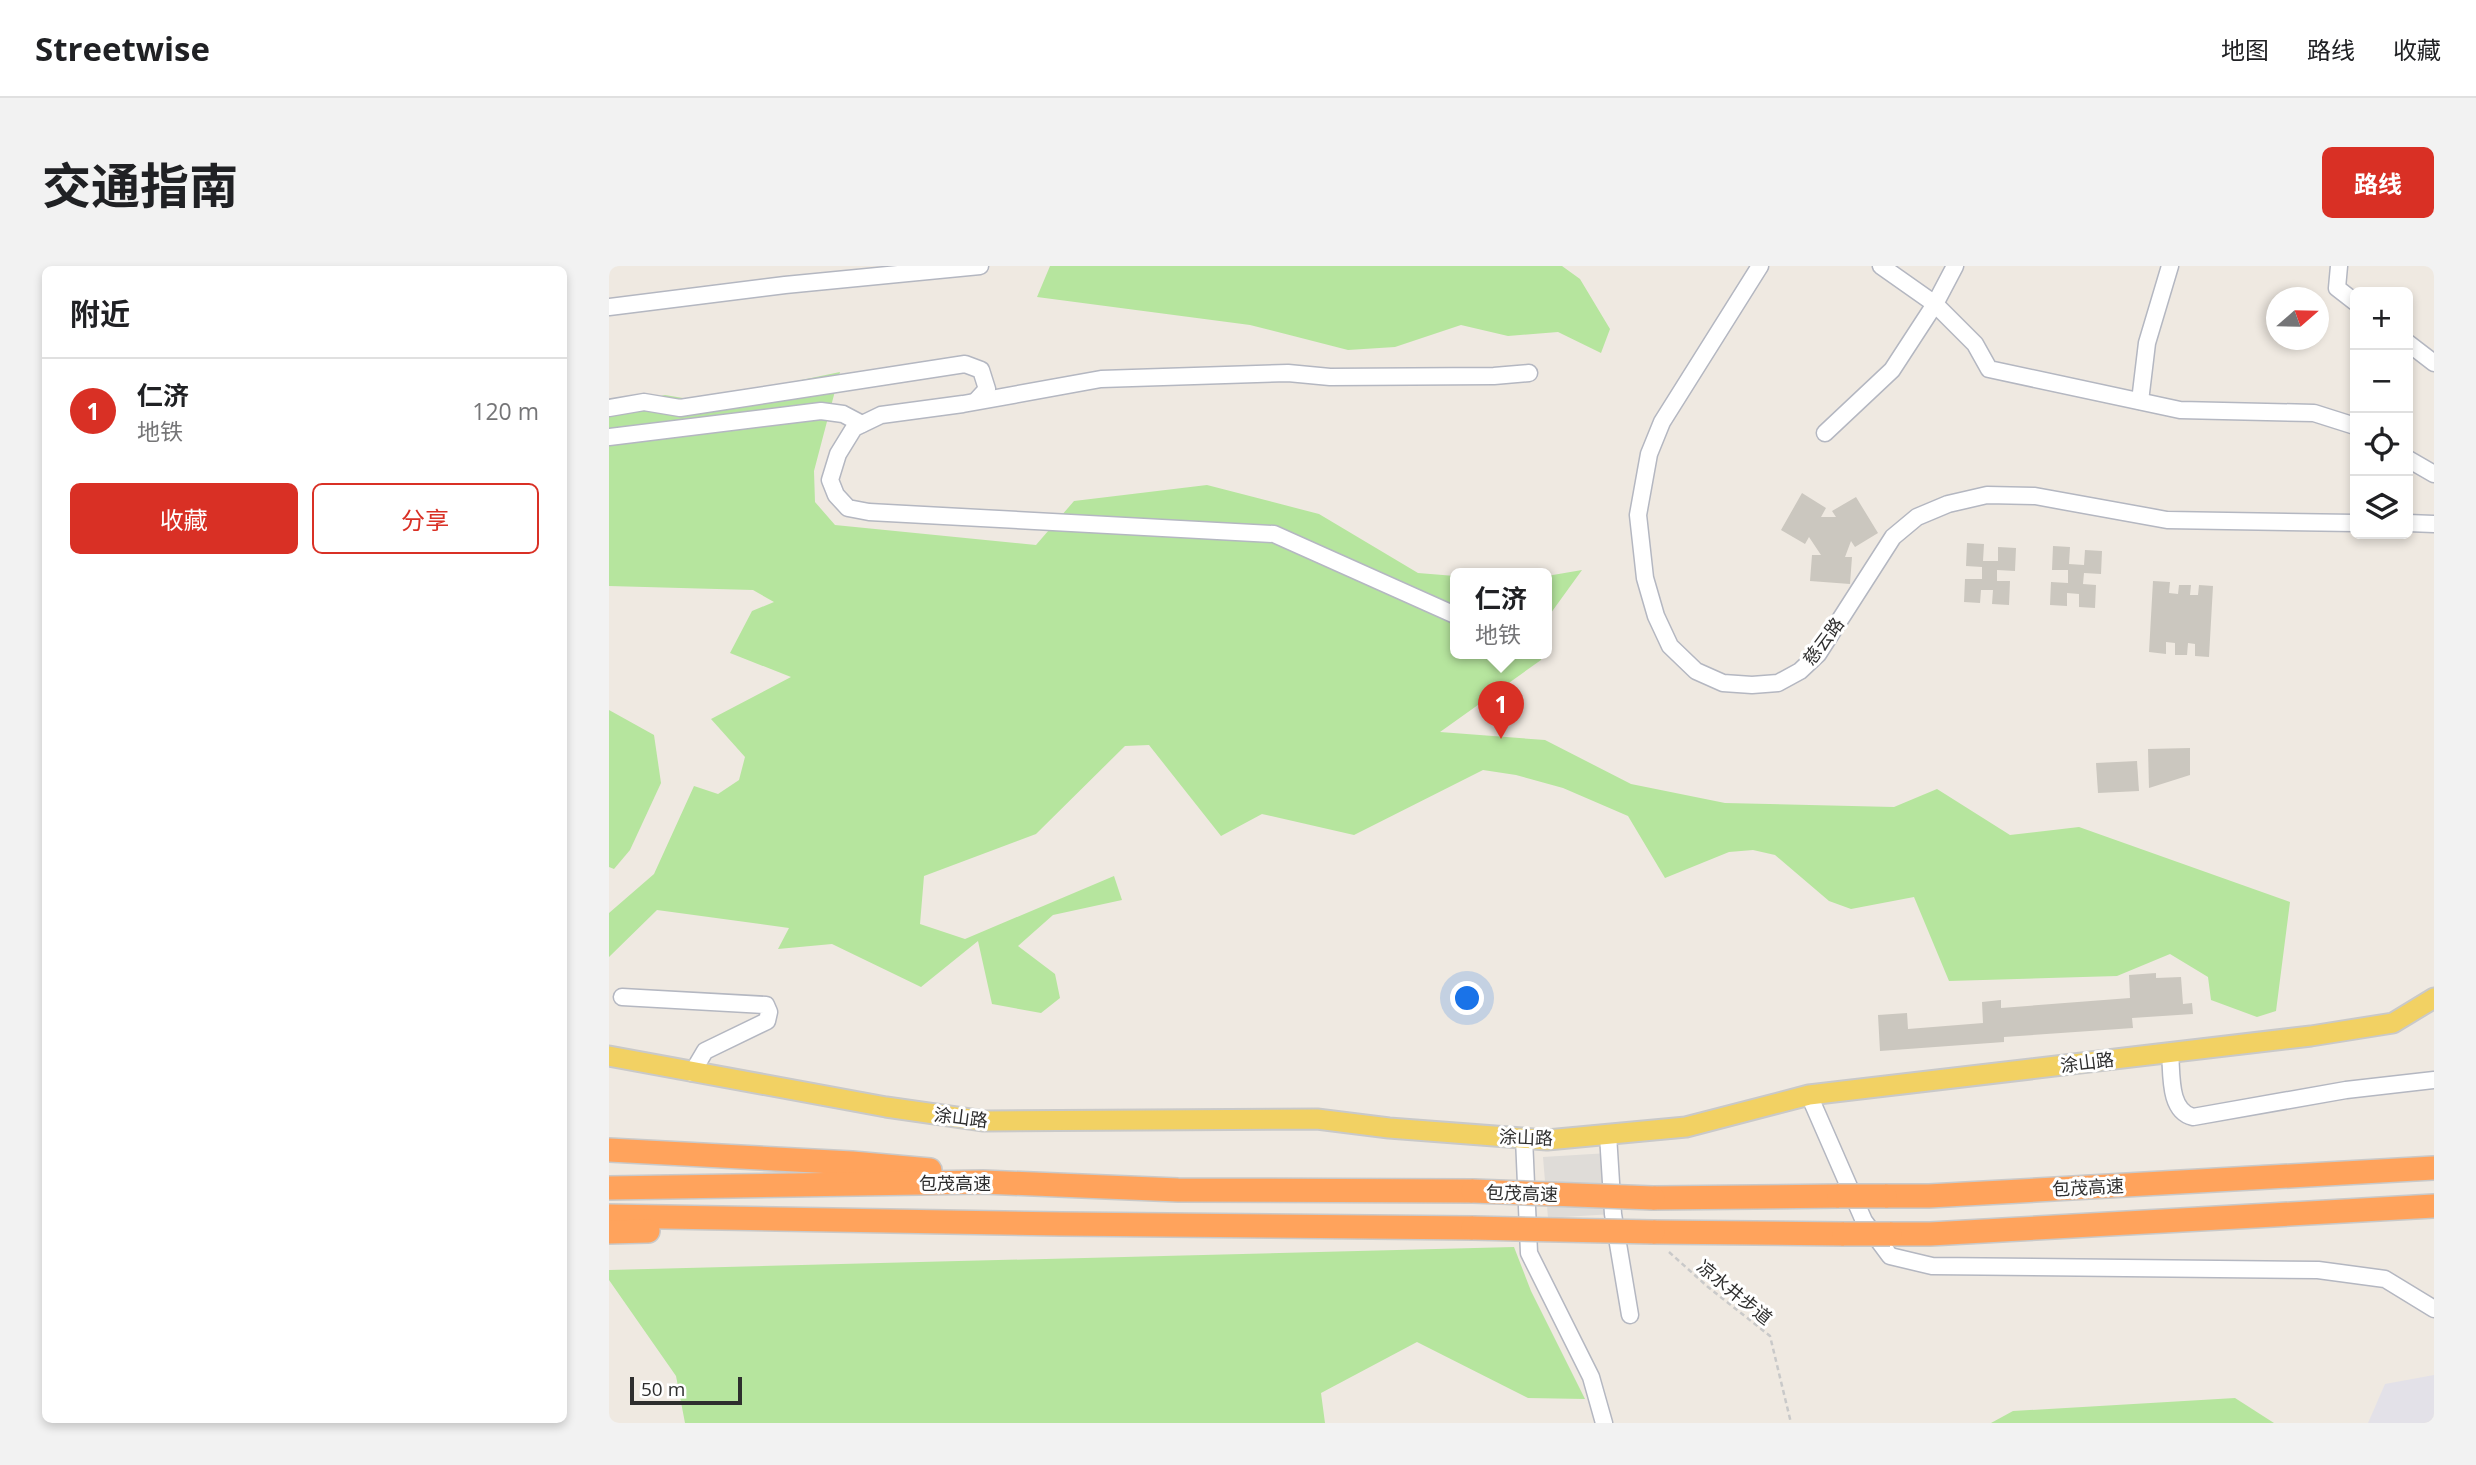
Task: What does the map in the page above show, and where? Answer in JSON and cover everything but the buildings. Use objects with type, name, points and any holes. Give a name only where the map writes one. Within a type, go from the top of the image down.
[{"type":"highway","points":[[609,1150],[852,1163],[1111,1188]]},
{"type":"highway","name":"包茂高速","points":[[609,1188],[983,1182],[1178,1190],[1473,1191],[1653,1198],[1929,1196],[2434,1168]]},
{"type":"highway","name":"包茂高速","points":[[609,1216],[1930,1234],[2434,1206]]},
{"type":"highway","points":[[609,1232],[1062,1224]]},
{"type":"main road","name":"涂山路","points":[[609,1056],[886,1107],[984,1121],[1317,1119],[1389,1128],[1547,1140],[1686,1127],[1809,1095],[2311,1036],[2393,1023],[2434,998]]},
{"type":"street","points":[[609,307],[785,285],[980,266]]},
{"type":"street","name":"慈云路","points":[[1760,266],[1661,422],[1649,454],[1638,515],[1645,578],[1655,616],[1670,646],[1696,671],[1723,684],[1778,682],[1800,671],[1818,654],[1893,537],[1917,517],[1948,504],[1987,495],[2035,496],[2167,520],[2350,523]]},
{"type":"street","points":[[1881,266],[1935,304],[1975,344],[1989,369],[2180,410],[2314,413],[2350,424]]},
{"type":"street","points":[[1825,433],[1892,370],[1935,304],[1955,266]]},
{"type":"street","points":[[2140,401],[2147,343],[2171,266]]},
{"type":"street","points":[[2339,266],[2337,288],[2350,298]]},
{"type":"street","points":[[2413,347],[2434,363]]},
{"type":"street","points":[[609,408],[644,402],[680,408],[965,364],[981,370],[987,389],[976,401]]},
{"type":"street","points":[[1450,613],[1274,534],[882,513],[848,508],[836,495],[830,480],[838,454],[854,428],[881,415],[1101,379],[1288,373],[1330,377],[1494,376],[1529,373]]},
{"type":"street","points":[[609,437],[821,411],[843,414],[862,424]]},
{"type":"street","points":[[2413,462],[2434,474]]},
{"type":"street","points":[[2413,523],[2434,524]]},
{"type":"street","points":[[622,997],[766,1004],[769,1012],[767,1021],[705,1051],[692,1073]]},
{"type":"street","points":[[2170,1052],[2177,1107],[2187,1116],[2193,1117],[2346,1090],[2434,1080]]},
{"type":"street","points":[[1809,1095],[1864,1221],[1891,1256],[1932,1266],[2318,1270],[2385,1279],[2434,1309]]},
{"type":"street","points":[[1608,1135],[1613,1214],[1630,1315]]},
{"type":"street","points":[[1524,1138],[1529,1252],[1591,1377],[1604,1423]]},
{"type":"path","name":"凉水井步道","points":[[1669,1252],[1770,1336],[1791,1423]]},
{"type":"shaded area","points":[[1609,1153],[1613,1214],[1548,1218],[1543,1157]]},
{"type":"shaded area","points":[[2434,1375],[2434,1423],[2368,1423],[2385,1384]]},
{"type":"green space","points":[[1050,266],[1562,266],[1580,279],[1610,329],[1601,353],[1558,332],[1508,336],[1461,325],[1395,347],[1348,350],[1250,325],[1037,297]]},
{"type":"green space","points":[[840,372],[814,471],[815,502],[835,525],[1036,545],[1074,501],[1207,485],[1319,514],[1418,573],[1450,576],[1450,659],[1541,659],[1440,732],[1545,740],[1631,784],[1725,803],[1894,807],[1937,789],[2010,835],[2079,827],[2290,902],[2276,1011],[2257,1017],[2211,1000],[2208,977],[2170,954],[2117,976],[1949,981],[1914,897],[1851,909],[1829,901],[1775,855],[1753,850],[1729,852],[1665,878],[1628,816],[1563,788],[1516,775],[1483,770],[1354,835],[1262,814],[1221,836],[1149,745],[1125,746],[1036,834],[924,876],[920,924],[965,939],[1114,876],[1122,900],[1053,915],[1018,946],[1055,974],[1060,998],[1041,1013],[992,1004],[978,941],[921,987],[832,944],[778,949],[789,928],[657,910],[609,957],[609,913],[654,874],[694,786],[718,794],[739,780],[745,757],[711,719],[791,677],[730,653],[752,611],[774,602],[753,590],[609,586],[609,409],[665,395],[701,401]]},
{"type":"green space","points":[[1582,570],[1552,611],[1552,575]]},
{"type":"green space","points":[[609,710],[654,735],[661,783],[630,850],[614,869],[609,867]]},
{"type":"green space","points":[[1514,1247],[1531,1291],[1585,1399],[1528,1398],[1417,1342],[1321,1393],[1325,1423],[685,1423],[676,1376],[609,1280],[609,1270]]},
{"type":"green space","points":[[2235,1398],[2274,1423],[1991,1423],[2013,1411]]},
{"type":"place","name":"仁济","points":[[1501,739]]}]
